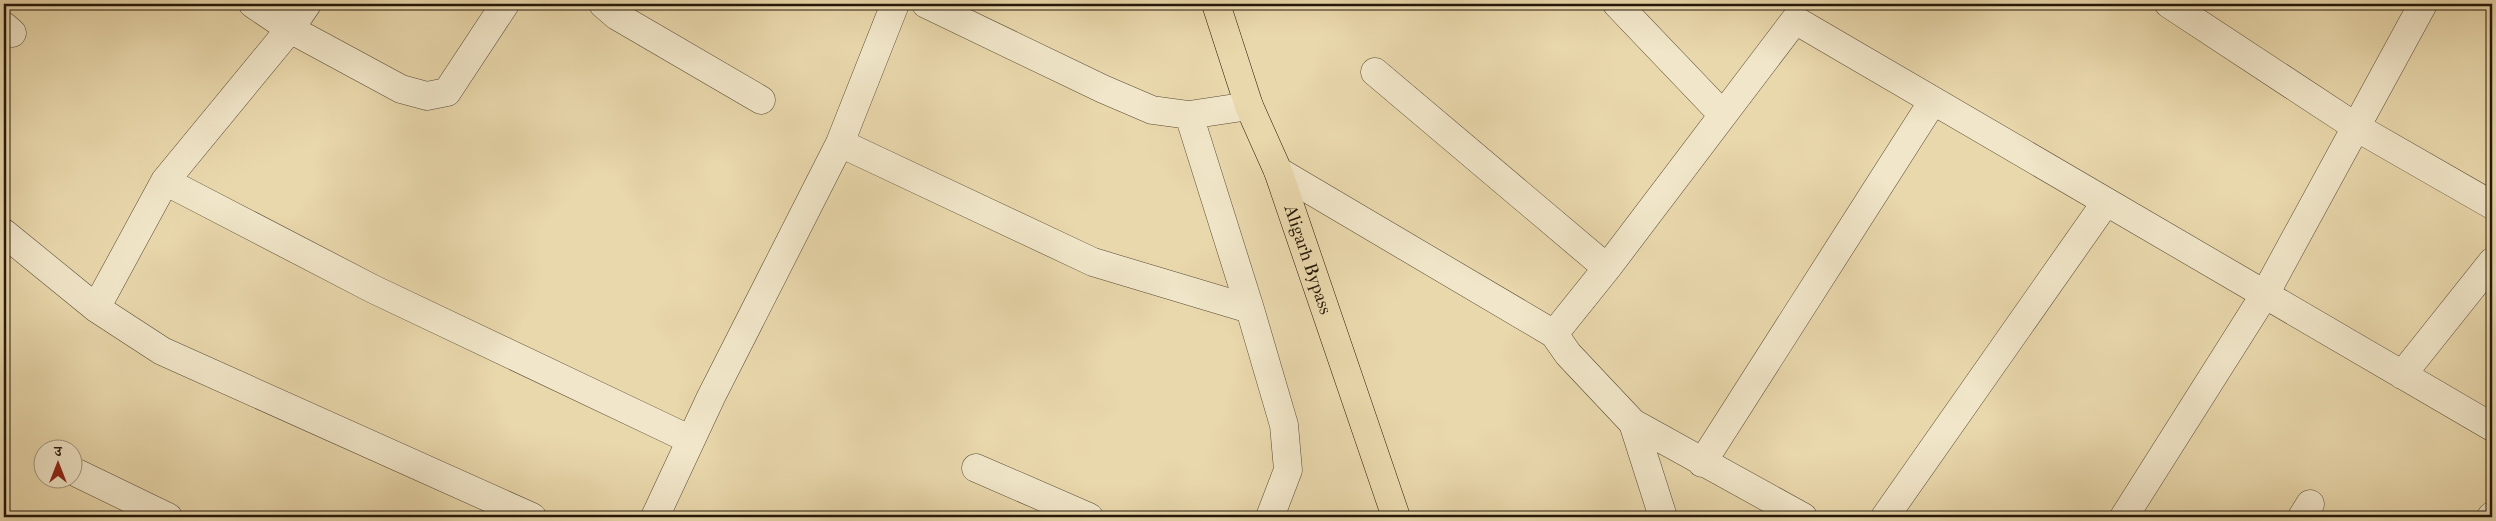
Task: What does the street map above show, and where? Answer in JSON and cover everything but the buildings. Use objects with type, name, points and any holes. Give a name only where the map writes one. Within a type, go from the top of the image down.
[{"type":"highway","name":"Aligarh Bypass","points":[[1216,4],[1240,107],[1278,171],[1396,517]]},
{"type":"street","points":[[253,4],[290,29],[401,89],[427,96],[447,92],[505,4]]},
{"type":"street","points":[[96,308],[165,181],[290,29],[308,4]]},
{"type":"street","points":[[603,4],[617,16],[761,100]]},
{"type":"street","points":[[655,517],[691,440],[840,143],[895,4]]},
{"type":"street","points":[[926,4],[1152,110],[1195,114],[1240,107]]},
{"type":"street","points":[[1617,4],[1723,114]]},
{"type":"street","points":[[2169,4],[2356,127],[2492,205]]},
{"type":"street","points":[[2124,517],[2265,294],[2423,4]]},
{"type":"street","points":[[1554,334],[1607,268],[1795,20],[2492,427]]},
{"type":"street","points":[[1375,72],[1607,268]]},
{"type":"street","points":[[1702,463],[1933,101]]},
{"type":"street","points":[[1195,114],[1284,425],[1288,470],[1270,517]]},
{"type":"street","points":[[840,143],[1093,262],[1250,309]]},
{"type":"street","points":[[1278,171],[1554,334],[1568,354],[1633,423],[1702,463],[1803,517]]},
{"type":"street","points":[[165,181],[374,289],[691,440]]},
{"type":"street","points":[[1885,517],[2106,202]]},
{"type":"street","points":[[4,233],[96,308],[162,351],[532,517]]},
{"type":"street","points":[[2402,375],[2492,262]]},
{"type":"street","points":[[1633,423],[1663,517]]},
{"type":"street","points":[[976,468],[1089,517]]},
{"type":"street","points":[[82,475],[168,517]]}]
